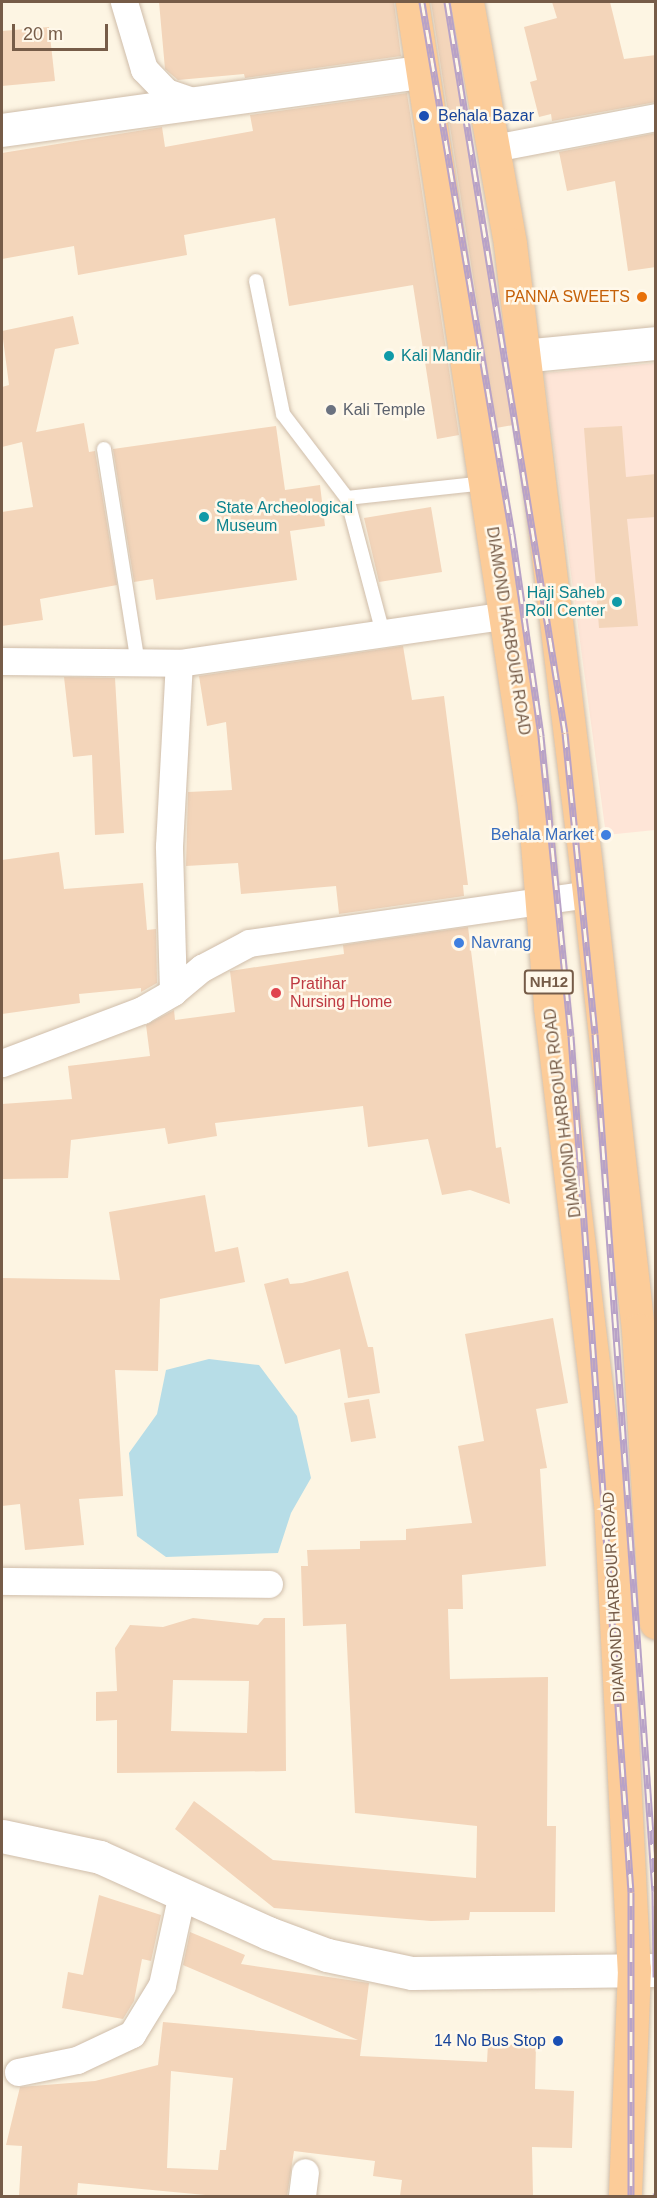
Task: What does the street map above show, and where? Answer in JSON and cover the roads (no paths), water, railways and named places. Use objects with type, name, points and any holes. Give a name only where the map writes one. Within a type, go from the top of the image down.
[{"type":"highway","name":"DIAMOND HARBOUR ROAD","points":[[412,2],[508,615],[609,1501],[645,1969],[626,2196]]},
{"type":"highway","name":"NH12","points":[[467,2],[494,148],[589,894],[638,1330],[651,1484],[656,1622]]},
{"type":"street","points":[[124,2],[144,69],[166,92],[198,103]]},
{"type":"street","points":[[2,130],[422,72]]},
{"type":"street","points":[[494,148],[656,117]]},
{"type":"street","points":[[521,356],[656,342]]},
{"type":"street","points":[[2,661],[178,663],[508,615]]},
{"type":"street","points":[[173,992],[169,846],[178,663]]},
{"type":"street","points":[[2,1063],[142,1010],[173,992],[202,968],[249,944],[589,894]]},
{"type":"street","points":[[2,1581],[269,1584]]},
{"type":"street","points":[[2,1836],[100,1857],[327,1955],[412,1973],[523,1975],[645,1969]]},
{"type":"street","points":[[18,2072],[77,2060],[132,2034],[162,1985],[182,1893]]},
{"type":"lane","points":[[256,281],[283,414],[347,498],[383,633]]},
{"type":"lane","points":[[104,449],[138,663]]},
{"type":"lane","points":[[347,498],[486,483]]},
{"type":"water","points":[[209,1359],[259,1365],[297,1416],[311,1478],[291,1513],[278,1553],[166,1557],[137,1536],[129,1453],[157,1414],[166,1370]]},
{"type":"railway","points":[[422,2],[512,534],[541,736],[571,1036],[631,1892],[631,2196]]},
{"type":"railway","points":[[447,2],[565,733],[595,1034],[655,1891],[656,1977]]},
{"type":"place","name":"Behala Bazar","points":[[424,116]]},
{"type":"place","name":"PANNA SWEETS","points":[[642,297]]},
{"type":"place","name":"Kali Mandir","points":[[389,356]]},
{"type":"place","name":"Kali Temple","points":[[331,410]]},
{"type":"place","name":"State Archeological Museum","points":[[204,517]]},
{"type":"place","name":"Haji Saheb Roll Center","points":[[617,602]]},
{"type":"place","name":"Behala Market","points":[[606,835]]},
{"type":"place","name":"Navrang","points":[[459,943]]},
{"type":"place","name":"Pratihar Nursing Home","points":[[276,993]]},
{"type":"place","name":"14 No Bus Stop","points":[[558,2041]]}]
